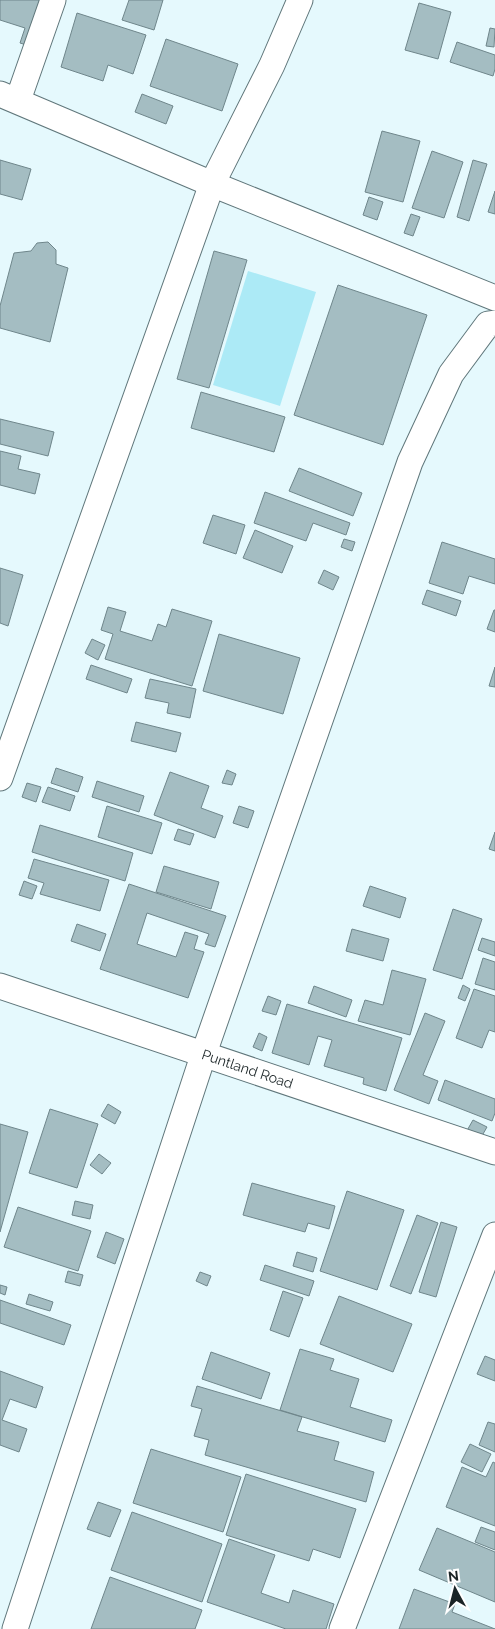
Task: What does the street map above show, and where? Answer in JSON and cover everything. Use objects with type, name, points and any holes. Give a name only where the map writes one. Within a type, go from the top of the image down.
[{"type":"street","points":[[53,0],[9,97],[212,184],[495,298]]},
{"type":"street","points":[[0,778],[212,184],[272,64],[300,0]]},
{"type":"street","points":[[15,1629],[204,1054],[410,462],[451,374],[488,324],[495,323]]},
{"type":"street","name":"Puntland Road","points":[[0,986],[495,1152]]},
{"type":"street","points":[[342,1629],[495,1235]]},
{"type":"shaded area","points":[[248,271],[316,292],[280,406],[213,385]]},
{"type":"building","points":[[0,0],[42,0],[33,47],[20,43],[25,28],[0,20]]},
{"type":"building","points":[[129,0],[163,0],[154,30],[122,20]]},
{"type":"building","points":[[419,3],[451,12],[438,59],[405,50]]},
{"type":"building","points":[[77,13],[146,35],[133,74],[108,65],[103,81],[61,67]]},
{"type":"building","points":[[490,28],[495,29],[494,47],[486,46]]},
{"type":"building","points":[[166,39],[238,64],[222,111],[150,86]]},
{"type":"building","points":[[457,42],[495,55],[493,76],[450,62]]},
{"type":"building","points":[[142,94],[173,106],[166,124],[135,112]]},
{"type":"building","points":[[382,131],[420,141],[403,202],[365,192]]},
{"type":"building","points":[[432,151],[463,162],[444,218],[412,208]]},
{"type":"building","points":[[0,160],[31,169],[22,200],[0,194]]},
{"type":"building","points":[[473,160],[487,164],[469,221],[457,217]]},
{"type":"building","points":[[495,191],[495,214],[488,212]]},
{"type":"building","points":[[369,197],[383,202],[377,220],[363,215]]},
{"type":"building","points":[[411,214],[420,217],[413,236],[404,233]]},
{"type":"building","points":[[48,242],[56,250],[56,264],[68,268],[50,342],[0,328],[0,306],[14,253],[31,251],[37,243]]},
{"type":"building","points":[[214,251],[247,260],[209,388],[177,379]]},
{"type":"building","points":[[338,285],[427,315],[383,445],[294,415]]},
{"type":"building","points":[[201,392],[285,417],[274,452],[191,428]]},
{"type":"building","points":[[0,419],[54,432],[48,456],[0,444]]},
{"type":"building","points":[[0,451],[21,456],[18,469],[40,474],[35,494],[0,485]]},
{"type":"building","points":[[299,468],[362,493],[353,516],[289,491]]},
{"type":"building","points":[[265,492],[350,523],[346,535],[313,523],[306,541],[254,523]]},
{"type":"building","points":[[213,515],[245,525],[236,554],[203,543]]},
{"type":"building","points":[[255,530],[293,546],[282,573],[243,558]]},
{"type":"building","points":[[344,539],[355,542],[352,551],[341,547]]},
{"type":"building","points":[[442,542],[495,559],[495,584],[469,576],[463,594],[429,583]]},
{"type":"building","points":[[0,568],[23,575],[8,626],[0,623]]},
{"type":"building","points":[[324,570],[339,577],[333,590],[318,583]]},
{"type":"building","points":[[427,590],[461,601],[456,616],[422,604]]},
{"type":"building","points":[[108,607],[126,612],[120,631],[152,641],[158,624],[166,627],[172,609],[212,621],[192,686],[105,659],[113,634],[101,630]]},
{"type":"building","points":[[495,610],[495,632],[487,629]]},
{"type":"building","points":[[219,634],[300,658],[283,714],[203,691]]},
{"type":"building","points":[[92,639],[105,645],[98,660],[85,653]]},
{"type":"building","points":[[91,665],[132,679],[127,693],[86,679]]},
{"type":"building","points":[[495,667],[495,687],[489,686]]},
{"type":"building","points":[[150,679],[196,689],[190,718],[167,713],[169,703],[145,698]]},
{"type":"building","points":[[136,722],[181,733],[176,752],[131,741]]},
{"type":"building","points":[[56,768],[83,777],[78,792],[51,783]]},
{"type":"building","points":[[227,770],[236,774],[232,785],[222,783]]},
{"type":"building","points":[[170,772],[209,786],[201,808],[223,816],[215,838],[154,815]]},
{"type":"building","points":[[97,781],[144,796],[139,812],[92,797]]},
{"type":"building","points":[[27,783],[41,787],[36,802],[22,797]]},
{"type":"building","points":[[48,787],[75,796],[70,811],[42,802]]},
{"type":"building","points":[[107,806],[162,823],[152,854],[98,837]]},
{"type":"building","points":[[239,806],[254,811],[248,828],[233,823]]},
{"type":"building","points":[[40,825],[133,853],[125,881],[32,852]]},
{"type":"building","points":[[178,829],[194,834],[190,845],[174,840]]},
{"type":"building","points":[[495,832],[495,851],[489,849]]},
{"type":"building","points":[[34,859],[109,880],[100,911],[40,894],[44,883],[28,878]]},
{"type":"building","points":[[164,866],[219,882],[211,909],[156,892]]},
{"type":"building","points":[[24,881],[37,886],[32,899],[19,895]]},
{"type":"building","points":[[129,884],[226,916],[215,947],[205,944],[209,934],[147,913],[137,944],[176,957],[185,932],[198,936],[194,949],[204,952],[188,998],[100,969]]},
{"type":"building","points":[[370,886],[406,898],[400,918],[363,906]]},
{"type":"building","points":[[453,909],[482,919],[462,979],[433,970]]},
{"type":"building","points":[[77,924],[106,934],[100,951],[71,941]]},
{"type":"building","points":[[352,929],[389,939],[383,961],[346,951]]},
{"type":"building","points":[[482,938],[495,942],[495,956],[478,950]]},
{"type":"building","points":[[483,958],[495,962],[495,990],[475,984]]},
{"type":"building","points":[[392,970],[426,979],[410,1035],[358,1021],[365,1000],[383,1005]]},
{"type":"building","points":[[463,985],[470,989],[465,1001],[458,998]]},
{"type":"building","points":[[314,986],[352,1000],[346,1017],[308,1003]]},
{"type":"building","points":[[474,989],[495,996],[495,1032],[489,1030],[482,1048],[456,1038]]},
{"type":"building","points":[[268,996],[281,1001],[276,1015],[262,1011]]},
{"type":"building","points":[[287,1004],[402,1038],[386,1091],[363,1084],[364,1078],[324,1066],[332,1040],[318,1036],[309,1065],[272,1053]]},
{"type":"building","points":[[425,1013],[445,1021],[423,1075],[438,1081],[429,1104],[394,1090]]},
{"type":"building","points":[[259,1033],[267,1037],[262,1051],[253,1047]]},
{"type":"building","points":[[445,1080],[495,1099],[495,1113],[492,1121],[438,1100]]},
{"type":"building","points":[[108,1104],[121,1112],[115,1124],[101,1116]]},
{"type":"building","points":[[50,1109],[98,1124],[77,1188],[29,1173]]},
{"type":"building","points":[[473,1120],[487,1127],[479,1141],[465,1134]]},
{"type":"building","points":[[0,1124],[28,1132],[0,1232]]},
{"type":"building","points":[[99,1154],[111,1163],[102,1174],[90,1165]]},
{"type":"building","points":[[252,1183],[335,1206],[329,1229],[308,1223],[305,1232],[243,1215]]},
{"type":"building","points":[[347,1191],[404,1210],[377,1290],[320,1271]]},
{"type":"building","points":[[75,1201],[93,1205],[90,1219],[72,1215]]},
{"type":"building","points":[[18,1207],[91,1231],[78,1271],[4,1247]]},
{"type":"building","points":[[417,1215],[438,1223],[411,1294],[390,1286]]},
{"type":"building","points":[[441,1222],[457,1227],[436,1297],[419,1292]]},
{"type":"building","points":[[106,1232],[124,1239],[115,1264],[97,1257]]},
{"type":"building","points":[[297,1252],[317,1258],[313,1272],[293,1266]]},
{"type":"building","points":[[265,1265],[314,1281],[309,1296],[260,1280]]},
{"type":"building","points":[[68,1271],[83,1275],[80,1286],[65,1282]]},
{"type":"building","points":[[200,1272],[211,1276],[207,1286],[196,1281]]},
{"type":"building","points":[[0,1285],[7,1287],[5,1295],[0,1293]]},
{"type":"building","points":[[283,1291],[303,1298],[289,1337],[270,1330]]},
{"type":"building","points":[[29,1294],[53,1302],[50,1311],[26,1304]]},
{"type":"building","points":[[339,1296],[412,1324],[393,1372],[320,1344]]},
{"type":"building","points":[[0,1300],[71,1325],[64,1345],[0,1323]]},
{"type":"building","points":[[300,1349],[334,1359],[330,1370],[359,1379],[350,1407],[392,1420],[385,1442],[280,1410]]},
{"type":"building","points":[[211,1352],[270,1373],[261,1399],[202,1379]]},
{"type":"building","points":[[485,1356],[495,1360],[495,1381],[477,1374]]},
{"type":"building","points":[[0,1371],[43,1387],[36,1408],[10,1399],[2,1420],[27,1429],[19,1452],[0,1445]]},
{"type":"building","points":[[197,1386],[302,1417],[297,1431],[339,1442],[334,1460],[374,1472],[366,1502],[205,1455],[209,1440],[194,1436],[202,1409],[191,1406]]},
{"type":"building","points":[[488,1422],[495,1424],[495,1452],[479,1445]]},
{"type":"building","points":[[470,1444],[491,1454],[482,1472],[461,1462]]},
{"type":"building","points":[[151,1449],[241,1477],[223,1532],[133,1503]]},
{"type":"building","points":[[493,1462],[495,1463],[495,1526],[446,1507],[462,1467],[486,1477]]},
{"type":"building","points":[[246,1474],[356,1509],[340,1558],[313,1549],[309,1561],[226,1535]]},
{"type":"building","points":[[98,1502],[121,1510],[110,1537],[87,1529]]},
{"type":"building","points":[[132,1512],[222,1544],[202,1602],[111,1570]]},
{"type":"building","points":[[481,1527],[495,1532],[495,1550],[475,1542]]},
{"type":"building","points":[[437,1528],[495,1552],[495,1602],[419,1570]]},
{"type":"building","points":[[229,1539],[275,1555],[261,1593],[289,1603],[293,1590],[334,1604],[326,1629],[286,1629],[207,1602]]},
{"type":"building","points":[[110,1577],[202,1610],[195,1629],[91,1629]]},
{"type":"building","points":[[414,1589],[455,1604],[452,1612],[495,1629],[399,1629]]}]
